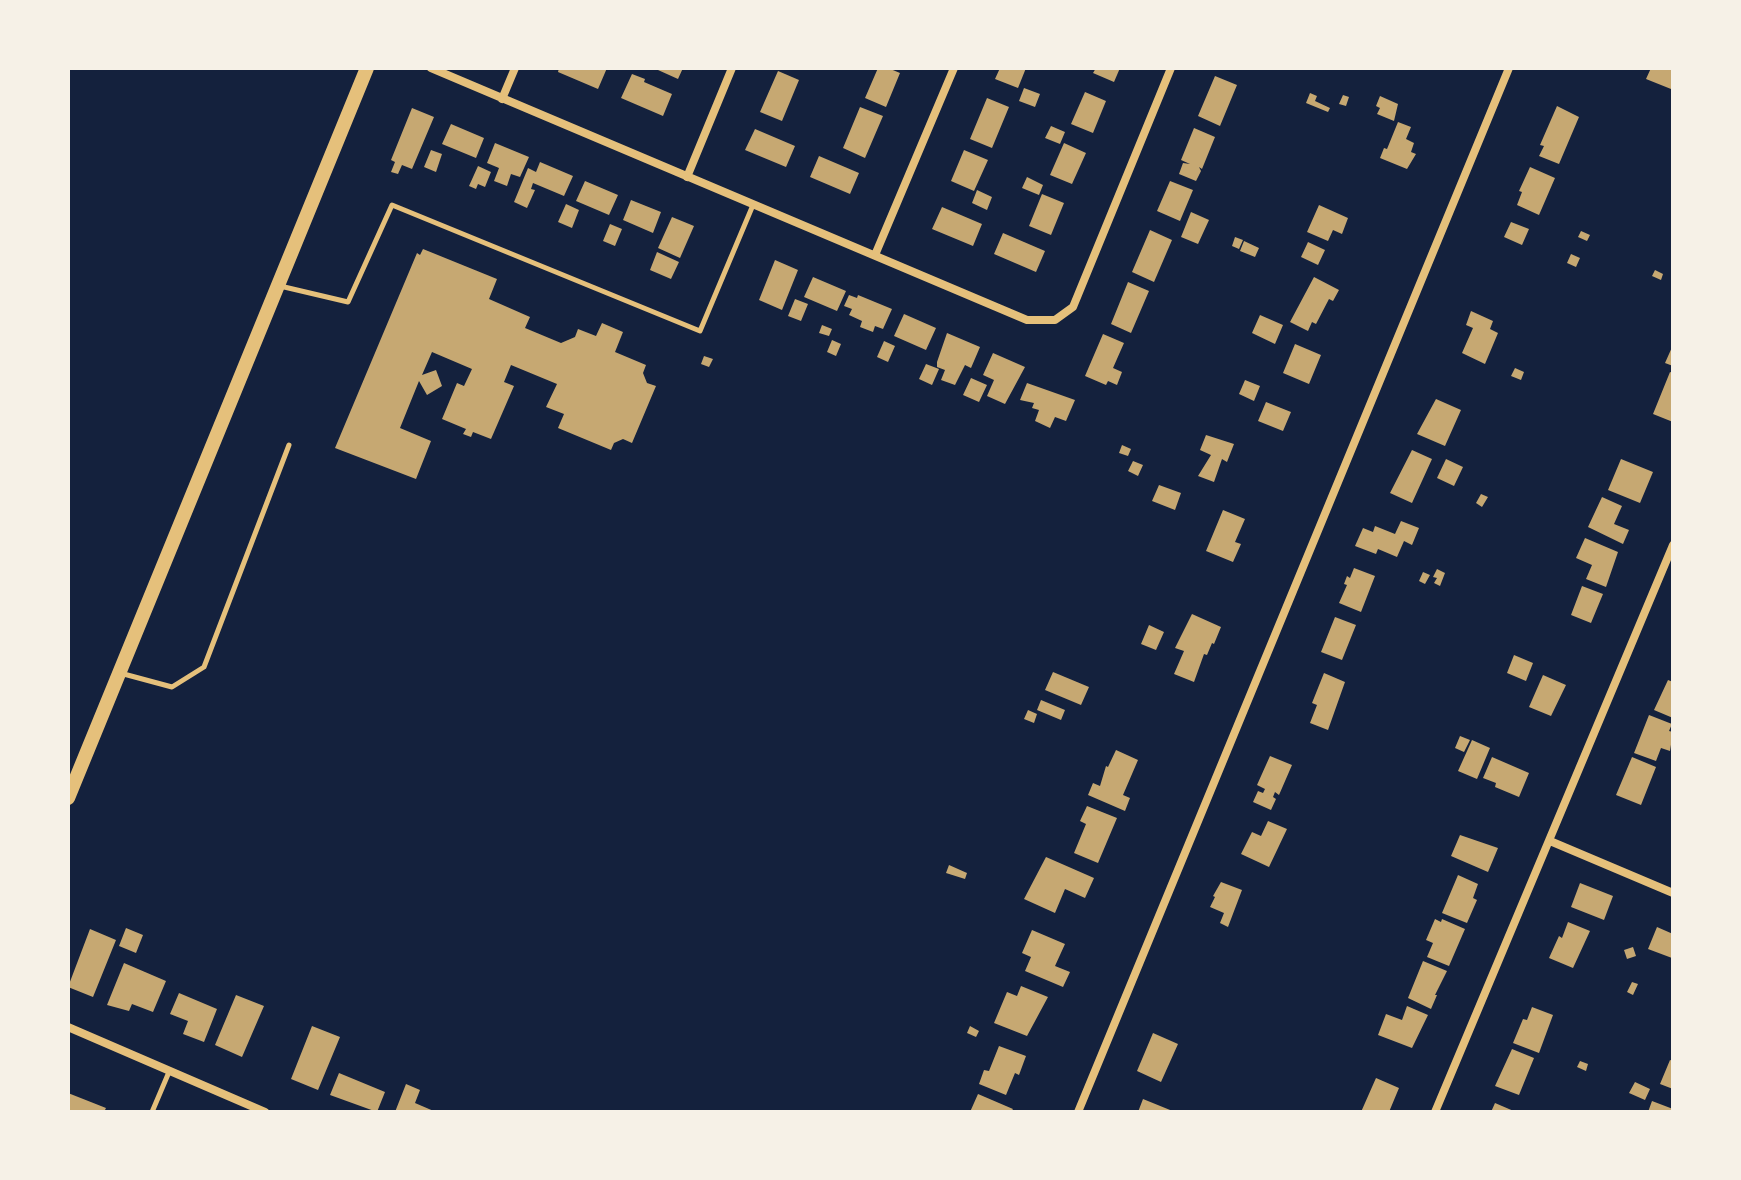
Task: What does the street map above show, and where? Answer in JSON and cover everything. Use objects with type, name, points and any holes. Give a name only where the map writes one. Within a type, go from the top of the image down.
[{"type":"main road","points":[[68,798],[367,68]]},
{"type":"street","points":[[431,68],[1027,320],[1055,320],[1073,307],[1171,68]]},
{"type":"street","points":[[502,99],[515,68]]},
{"type":"street","points":[[687,177],[732,68]]},
{"type":"street","points":[[875,255],[954,68]]},
{"type":"street","points":[[1078,1112],[1509,68]]},
{"type":"street","points":[[1435,1112],[1673,545]]},
{"type":"street","points":[[1550,841],[1673,893]]},
{"type":"street","points":[[68,1027],[265,1112]]},
{"type":"lane","points":[[278,285],[348,302],[392,205],[700,331],[753,204]]},
{"type":"lane","points":[[119,673],[172,687],[204,667],[289,445]]},
{"type":"lane","points":[[152,1112],[170,1071]]},
{"type":"building","points":[[559,68],[607,68],[598,89],[558,72]]},
{"type":"building","points":[[659,68],[683,68],[678,79]]},
{"type":"building","points":[[878,68],[900,73],[886,107],[865,98]]},
{"type":"building","points":[[1000,68],[1026,68],[1018,88],[995,79]]},
{"type":"building","points":[[1096,68],[1120,68],[1114,82],[1093,73]]},
{"type":"building","points":[[1651,68],[1673,68],[1671,89],[1646,79]]},
{"type":"building","points":[[778,71],[799,80],[782,121],[760,112]]},
{"type":"building","points":[[632,74],[672,94],[663,116],[621,98]]},
{"type":"building","points":[[1215,76],[1237,85],[1220,126],[1198,116]]},
{"type":"building","points":[[1024,88],[1040,94],[1035,107],[1019,101]]},
{"type":"building","points":[[1085,92],[1106,101],[1093,133],[1071,124]]},
{"type":"building","points":[[1310,93],[1317,96],[1315,101],[1330,108],[1328,112],[1306,103]]},
{"type":"building","points":[[1343,95],[1349,97],[1346,106],[1339,104]]},
{"type":"building","points":[[1380,96],[1398,104],[1394,121],[1377,114]]},
{"type":"building","points":[[987,98],[1009,107],[992,148],[970,139]]},
{"type":"building","points":[[1557,106],[1579,117],[1559,164],[1539,156],[1544,146],[1540,145]]},
{"type":"building","points":[[860,107],[883,116],[865,158],[843,148]]},
{"type":"building","points":[[412,108],[434,117],[412,169],[402,165],[398,174],[391,172],[395,162],[391,160]]},
{"type":"building","points":[[1398,122],[1411,127],[1406,139],[1414,143],[1411,152],[1416,154],[1407,169],[1380,158]]},
{"type":"building","points":[[451,124],[484,138],[476,158],[442,144]]},
{"type":"building","points":[[1051,126],[1065,132],[1060,144],[1045,138]]},
{"type":"building","points":[[1194,128],[1215,137],[1202,169],[1199,167],[1201,171],[1196,181],[1179,174],[1183,163],[1190,164],[1181,160]]},
{"type":"building","points":[[755,129],[795,146],[786,167],[745,150]]},
{"type":"building","points":[[495,143],[529,157],[520,177],[511,174],[507,186],[494,181],[499,168],[487,163]]},
{"type":"building","points":[[1064,143],[1086,153],[1072,184],[1050,175]]},
{"type":"building","points":[[431,150],[442,154],[436,172],[424,167]]},
{"type":"building","points":[[964,150],[988,160],[974,191],[951,181]]},
{"type":"building","points":[[819,156],[859,173],[850,194],[810,177]]},
{"type":"building","points":[[540,162],[573,176],[564,196],[533,183],[531,189],[535,190],[527,208],[514,202],[528,168],[536,172]]},
{"type":"building","points":[[478,166],[491,172],[485,187],[478,184],[476,189],[469,186]]},
{"type":"building","points":[[1530,167],[1555,178],[1539,215],[1517,205],[1522,192],[1519,191]]},
{"type":"building","points":[[1027,177],[1043,185],[1039,195],[1022,188]]},
{"type":"building","points":[[585,181],[618,195],[609,215],[576,201]]},
{"type":"building","points":[[1170,181],[1193,190],[1180,221],[1157,211]]},
{"type":"building","points":[[977,190],[992,197],[987,210],[972,203]]},
{"type":"building","points":[[1042,194],[1064,203],[1051,235],[1029,226]]},
{"type":"building","points":[[631,200],[661,212],[653,233],[623,220]]},
{"type":"building","points":[[566,204],[579,210],[572,228],[558,222]]},
{"type":"building","points":[[1319,205],[1348,218],[1342,234],[1333,230],[1328,241],[1307,232]]},
{"type":"building","points":[[942,207],[982,224],[973,246],[932,229]]},
{"type":"building","points":[[1191,212],[1209,220],[1198,244],[1181,237]]},
{"type":"building","points":[[672,217],[694,226],[680,258],[658,248]]},
{"type":"building","points":[[1511,222],[1529,229],[1522,245],[1504,237]]},
{"type":"building","points":[[610,224],[622,229],[615,246],[603,241]]},
{"type":"building","points":[[1150,230],[1172,240],[1154,282],[1132,272]]},
{"type":"building","points":[[1581,231],[1590,235],[1587,241],[1578,237]]},
{"type":"building","points":[[1003,233],[1045,251],[1036,272],[994,254]]},
{"type":"building","points":[[1235,237],[1243,240],[1239,249],[1232,246]]},
{"type":"building","points":[[1244,241],[1259,248],[1255,257],[1240,251]]},
{"type":"building","points":[[1308,242],[1325,250],[1318,265],[1301,257]]},
{"type":"building","points":[[423,249],[497,279],[489,299],[530,317],[525,328],[561,343],[575,337],[578,329],[596,336],[602,323],[623,332],[615,352],[646,365],[643,373],[647,383],[656,386],[632,443],[623,439],[614,443],[611,450],[558,428],[564,414],[546,407],[557,384],[511,365],[504,382],[514,386],[491,439],[473,432],[471,437],[463,434],[466,429],[442,419],[457,383],[464,386],[472,369],[432,352],[422,375],[436,370],[442,386],[427,395],[419,381],[400,428],[431,441],[416,479],[335,448],[417,253],[420,255]]},
{"type":"building","points":[[657,252],[679,262],[671,279],[650,270]]},
{"type":"building","points":[[1571,254],[1580,258],[1576,267],[1567,263]]},
{"type":"building","points":[[775,260],[798,270],[782,310],[759,300]]},
{"type":"building","points":[[1655,270],[1663,274],[1661,280],[1652,276]]},
{"type":"building","points":[[813,277],[846,291],[837,311],[804,297]]},
{"type":"building","points":[[1314,277],[1339,290],[1333,301],[1329,299],[1316,324],[1312,322],[1308,331],[1290,322]]},
{"type":"building","points":[[1128,282],[1149,291],[1131,333],[1111,324]]},
{"type":"building","points":[[849,295],[857,298],[858,295],[892,309],[883,329],[875,326],[873,332],[860,327],[862,321],[849,315],[852,309],[844,306]]},
{"type":"building","points":[[795,299],[808,304],[801,321],[788,316]]},
{"type":"building","points":[[1471,311],[1493,321],[1490,329],[1498,333],[1485,364],[1462,353],[1473,328],[1466,325]]},
{"type":"building","points":[[904,314],[936,328],[926,350],[894,336]]},
{"type":"building","points":[[1260,315],[1283,325],[1275,344],[1252,333]]},
{"type":"building","points":[[822,325],[832,329],[829,336],[819,333]]},
{"type":"building","points":[[947,333],[980,347],[971,368],[965,365],[955,385],[941,380],[945,370],[937,367]]},
{"type":"building","points":[[1103,334],[1124,343],[1113,368],[1122,372],[1117,385],[1108,381],[1106,385],[1085,376]]},
{"type":"building","points":[[832,340],[841,344],[836,356],[827,352]]},
{"type":"building","points":[[884,341],[895,346],[888,362],[877,357]]},
{"type":"building","points":[[1295,344],[1321,355],[1309,384],[1283,373]]},
{"type":"building","points":[[1673,345],[1673,366],[1665,363]]},
{"type":"building","points":[[993,353],[1025,367],[1005,404],[987,396],[994,380],[983,375]]},
{"type":"building","points":[[704,356],[713,359],[709,367],[701,364]]},
{"type":"building","points":[[926,364],[939,369],[932,385],[919,379]]},
{"type":"building","points":[[1515,368],[1524,372],[1521,380],[1511,376]]},
{"type":"building","points":[[1670,372],[1673,373],[1673,422],[1653,414]]},
{"type":"building","points":[[971,378],[987,385],[979,402],[963,395]]},
{"type":"building","points":[[1245,380],[1260,386],[1254,401],[1239,394]]},
{"type":"building","points":[[1027,383],[1075,400],[1066,421],[1055,417],[1050,428],[1035,421],[1039,410],[1032,408],[1034,403],[1020,400]]},
{"type":"building","points":[[1436,399],[1461,410],[1445,446],[1417,434]]},
{"type":"building","points":[[1266,402],[1291,412],[1283,431],[1258,421]]},
{"type":"building","points":[[1206,435],[1234,444],[1227,462],[1222,459],[1214,482],[1198,476],[1211,455],[1200,450]]},
{"type":"building","points":[[1122,445],[1131,449],[1128,456],[1119,453]]},
{"type":"building","points":[[1412,450],[1432,459],[1412,503],[1390,493]]},
{"type":"building","points":[[1446,459],[1463,467],[1454,486],[1437,478]]},
{"type":"building","points":[[1621,459],[1653,472],[1640,503],[1608,490]]},
{"type":"building","points":[[1133,461],[1143,465],[1138,476],[1128,471]]},
{"type":"building","points":[[1159,485],[1181,493],[1175,510],[1152,501]]},
{"type":"building","points":[[1481,494],[1488,497],[1482,507],[1476,503]]},
{"type":"building","points":[[1602,497],[1622,506],[1614,524],[1629,530],[1623,544],[1588,527]]},
{"type":"building","points":[[1223,510],[1245,519],[1235,542],[1241,544],[1233,562],[1206,551]]},
{"type":"building","points":[[1401,521],[1419,528],[1412,545],[1404,541],[1397,557],[1378,549],[1376,554],[1355,546],[1363,528],[1373,532],[1375,526],[1395,534]]},
{"type":"building","points":[[1585,538],[1618,552],[1606,587],[1586,579],[1592,565],[1576,558]]},
{"type":"building","points":[[1354,568],[1375,576],[1361,612],[1339,603],[1347,585],[1344,584],[1347,576],[1350,578]]},
{"type":"building","points":[[1437,569],[1445,573],[1440,586],[1434,583]]},
{"type":"building","points":[[1423,572],[1430,575],[1425,584],[1419,581]]},
{"type":"building","points":[[1582,586],[1603,594],[1591,623],[1571,615]]},
{"type":"building","points":[[1192,614],[1221,627],[1214,644],[1207,655],[1204,654],[1194,682],[1174,674],[1184,651],[1175,648]]},
{"type":"building","points":[[1335,617],[1356,625],[1342,660],[1321,652]]},
{"type":"building","points":[[1149,625],[1164,632],[1156,650],[1141,644]]},
{"type":"building","points":[[1514,655],[1533,663],[1526,681],[1507,673]]},
{"type":"building","points":[[1053,672],[1089,687],[1081,705],[1045,690]]},
{"type":"building","points":[[1324,673],[1345,682],[1328,730],[1310,723],[1317,705],[1312,703]]},
{"type":"building","points":[[1543,675],[1566,685],[1551,716],[1529,707]]},
{"type":"building","points":[[1668,680],[1673,682],[1673,718],[1654,710]]},
{"type":"building","points":[[1041,700],[1065,710],[1061,720],[1037,710]]},
{"type":"building","points":[[1028,710],[1037,714],[1034,723],[1024,719]]},
{"type":"building","points":[[1649,715],[1672,724],[1669,731],[1673,732],[1670,751],[1661,748],[1656,761],[1634,753]]},
{"type":"building","points":[[1460,736],[1470,740],[1464,752],[1455,748]]},
{"type":"building","points":[[1472,740],[1490,748],[1477,779],[1458,771]]},
{"type":"building","points":[[1116,750],[1138,760],[1123,795],[1130,798],[1125,811],[1088,795],[1093,783],[1100,786],[1106,766]]},
{"type":"building","points":[[1270,756],[1292,765],[1279,795],[1275,792],[1273,797],[1276,799],[1271,810],[1253,802],[1258,791],[1263,793],[1265,789],[1257,785]]},
{"type":"building","points":[[1492,757],[1529,773],[1519,797],[1483,778]]},
{"type":"building","points":[[1632,757],[1656,767],[1641,805],[1616,795]]},
{"type":"building","points":[[1087,806],[1117,818],[1098,863],[1074,853],[1086,824],[1080,821]]},
{"type":"building","points":[[1268,821],[1287,829],[1269,867],[1241,854],[1252,832],[1261,836]]},
{"type":"building","points":[[1460,835],[1498,848],[1488,872],[1451,856]]},
{"type":"building","points":[[1046,857],[1094,878],[1085,898],[1065,889],[1055,913],[1024,899]]},
{"type":"building","points":[[949,865],[967,873],[965,879],[946,873]]},
{"type":"building","points":[[1458,875],[1478,884],[1473,898],[1477,900],[1467,923],[1442,913]]},
{"type":"building","points":[[1221,882],[1242,890],[1228,927],[1220,923],[1224,913],[1210,907]]},
{"type":"building","points":[[1580,883],[1613,896],[1604,920],[1571,907]]},
{"type":"building","points":[[1435,919],[1465,929],[1449,966],[1427,957],[1433,943],[1426,940]]},
{"type":"building","points":[[1568,922],[1590,931],[1573,968],[1549,958]]},
{"type":"building","points":[[1657,927],[1673,934],[1672,958],[1648,949]]},
{"type":"building","points":[[126,928],[143,935],[136,953],[119,946]]},
{"type":"building","points":[[90,929],[116,940],[93,997],[68,987]]},
{"type":"building","points":[[1032,930],[1065,944],[1055,966],[1070,972],[1063,987],[1025,971],[1031,957],[1022,953]]},
{"type":"building","points":[[1633,947],[1636,956],[1627,959],[1624,950]]},
{"type":"building","points":[[1423,961],[1447,971],[1431,1009],[1408,998]]},
{"type":"building","points":[[124,963],[166,981],[153,1012],[132,1004],[129,1011],[107,1005]]},
{"type":"building","points":[[1632,982],[1638,984],[1633,995],[1627,992]]},
{"type":"building","points":[[1021,986],[1048,997],[1027,1036],[994,1023],[1007,992],[1017,996]]},
{"type":"building","points":[[179,993],[217,1009],[204,1042],[183,1034],[188,1021],[170,1014]]},
{"type":"building","points":[[236,995],[264,1006],[242,1057],[215,1045]]},
{"type":"building","points":[[1407,1006],[1428,1015],[1412,1048],[1378,1035],[1386,1014],[1402,1020]]},
{"type":"building","points":[[1532,1007],[1553,1015],[1539,1053],[1513,1043]]},
{"type":"building","points":[[312,1026],[340,1037],[318,1090],[291,1079]]},
{"type":"building","points":[[970,1026],[979,1031],[976,1037],[967,1033]]},
{"type":"building","points":[[1153,1033],[1178,1044],[1161,1082],[1137,1071]]},
{"type":"building","points":[[999,1046],[1026,1056],[1019,1075],[1015,1073],[1006,1095],[979,1084],[984,1070],[989,1071]]},
{"type":"building","points":[[1512,1049],[1534,1058],[1519,1095],[1495,1086]]},
{"type":"building","points":[[1670,1060],[1673,1061],[1673,1089],[1660,1084]]},
{"type":"building","points":[[1580,1061],[1588,1064],[1586,1071],[1577,1067]]},
{"type":"building","points":[[339,1073],[385,1092],[377,1112],[330,1095]]},
{"type":"building","points":[[1376,1078],[1399,1088],[1389,1112],[1361,1112]]},
{"type":"building","points":[[1635,1082],[1650,1089],[1645,1100],[1629,1093]]},
{"type":"building","points":[[406,1084],[420,1090],[415,1103],[436,1112],[395,1112]]},
{"type":"building","points":[[68,1093],[106,1108],[104,1112],[68,1112]]},
{"type":"building","points":[[978,1094],[1013,1109],[1011,1112],[970,1112]]},
{"type":"building","points":[[1143,1099],[1175,1112],[1138,1112]]},
{"type":"building","points":[[1652,1101],[1673,1109],[1673,1112],[1648,1112]]},
{"type":"building","points":[[1495,1103],[1516,1112],[1491,1112]]}]
